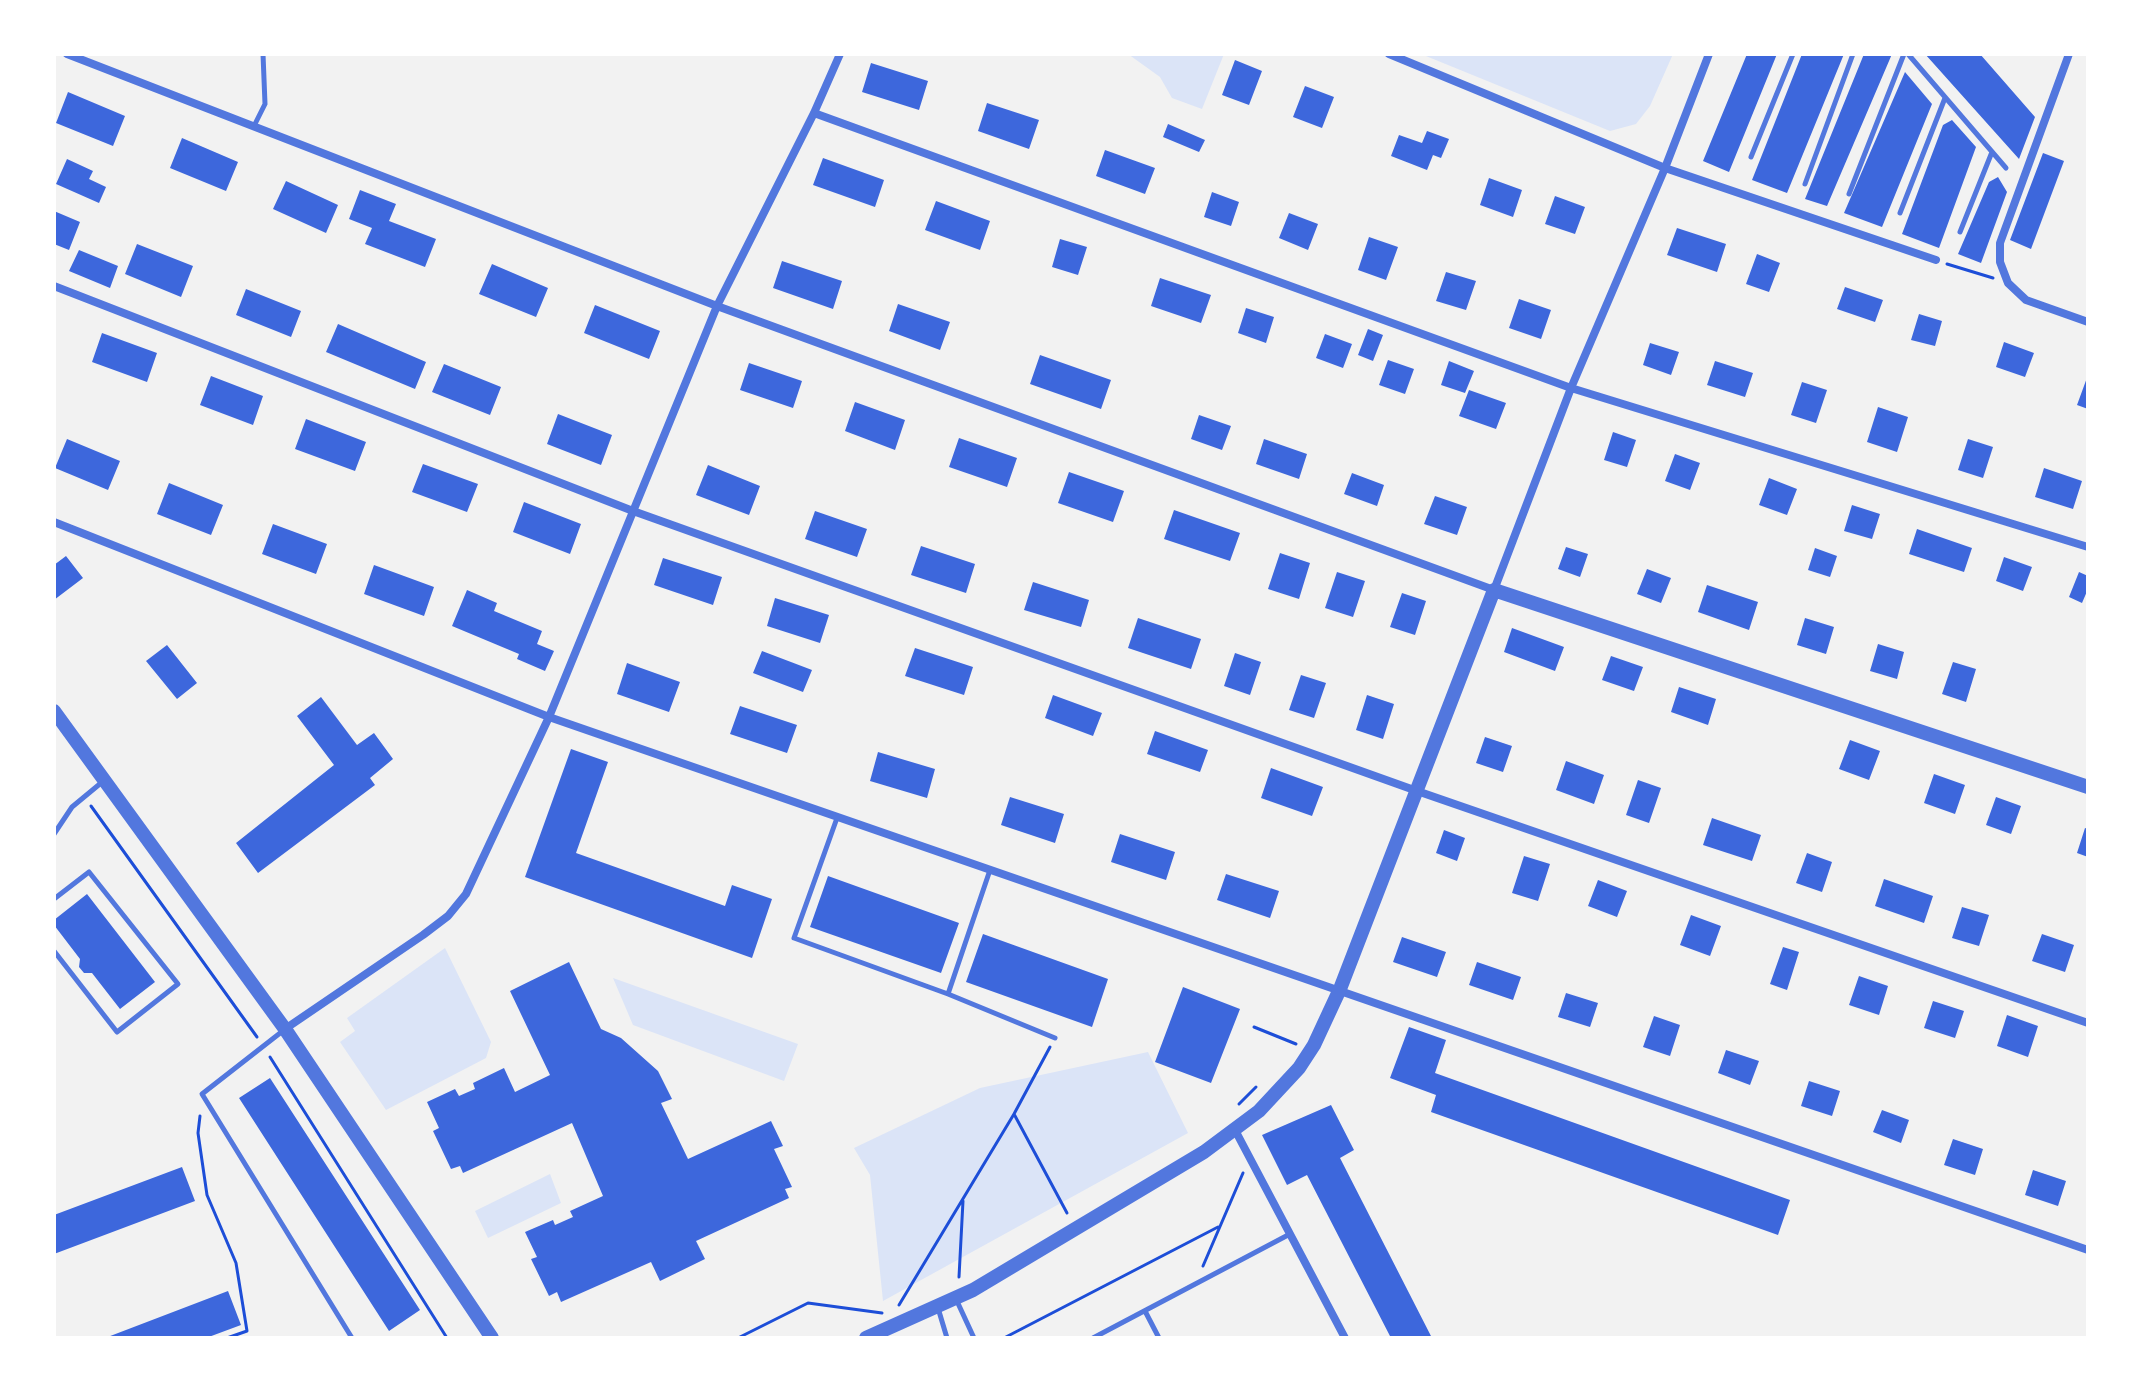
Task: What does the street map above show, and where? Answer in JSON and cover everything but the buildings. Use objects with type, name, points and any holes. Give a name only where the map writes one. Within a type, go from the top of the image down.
[{"type":"street","points":[[67,54],[717,306],[1494,590],[2087,785]]},
{"type":"street","points":[[285,1029],[448,916],[466,894],[483,864],[549,717],[717,306],[814,113],[840,54]]},
{"type":"street","points":[[1389,54],[1665,168],[1936,260]]},
{"type":"street","points":[[866,1338],[956,1299],[1077,1230],[1235,1130],[1259,1111],[1299,1068],[1314,1045],[1340,989],[1571,388],[1665,168],[1709,54]]},
{"type":"street","points":[[2069,54],[2000,243],[2000,262],[2008,283],[2026,300],[2088,322]]},
{"type":"street","points":[[814,113],[1571,388],[2088,547]]},
{"type":"street","points":[[54,286],[633,511],[1417,791],[2088,1023]]},
{"type":"street","points":[[54,522],[549,717],[2088,1250]]},
{"type":"street","points":[[54,711],[285,1029],[492,1338]]},
{"type":"street","points":[[1235,1130],[1345,1338]]},
{"type":"lane","points":[[254,126],[265,104],[263,54]]},
{"type":"lane","points":[[1751,157],[1793,54]]},
{"type":"lane","points":[[1805,184],[1853,54]]},
{"type":"lane","points":[[1849,194],[1906,54],[2006,168]]},
{"type":"lane","points":[[1900,213],[1945,98]]},
{"type":"lane","points":[[1960,232],[1992,152]]},
{"type":"lane","points":[[54,834],[72,807],[105,780]]},
{"type":"lane","points":[[837,818],[794,938],[948,994],[1055,1038]]},
{"type":"lane","points":[[948,994],[990,870]]},
{"type":"lane","points":[[54,951],[117,1032],[178,984],[89,872],[55,898]]},
{"type":"lane","points":[[285,1029],[202,1094],[352,1338]]},
{"type":"lane","points":[[1093,1338],[1290,1234]]},
{"type":"lane","points":[[956,1299],[974,1338]]},
{"type":"lane","points":[[938,1307],[947,1338]]},
{"type":"lane","points":[[1145,1311],[1159,1338]]},
{"type":"path","points":[[1936,260],[2008,283]]},
{"type":"path","points":[[84,797],[263,1046],[447,1338]]},
{"type":"path","points":[[1254,1027],[1298,1045]]},
{"type":"path","points":[[908,1304],[897,1309],[1014,1114],[1055,1038]]},
{"type":"path","points":[[202,1094],[198,1133],[207,1195],[236,1263],[247,1331],[227,1338]]},
{"type":"path","points":[[1014,1114],[1067,1214],[1080,1207]]},
{"type":"path","points":[[1196,1284],[1250,1158]]},
{"type":"path","points":[[963,1198],[959,1281],[971,1273]]},
{"type":"path","points":[[1004,1338],[1218,1227]]},
{"type":"path","points":[[738,1338],[808,1303],[887,1313]]},
{"type":"shaded area","points":[[1128,54],[1224,54],[1202,109],[1172,98],[1160,77]]},
{"type":"shaded area","points":[[1421,54],[1673,54],[1650,106],[1636,124],[1610,131]]},
{"type":"shaded area","points":[[445,948],[491,1042],[486,1058],[386,1110],[340,1042],[355,1031],[347,1018]]},
{"type":"shaded area","points":[[613,978],[798,1044],[784,1081],[633,1025]]},
{"type":"shaded area","points":[[1148,1052],[1188,1133],[883,1301],[870,1175],[854,1148],[980,1088]]},
{"type":"shaded area","points":[[550,1174],[561,1203],[488,1238],[475,1211]]}]
